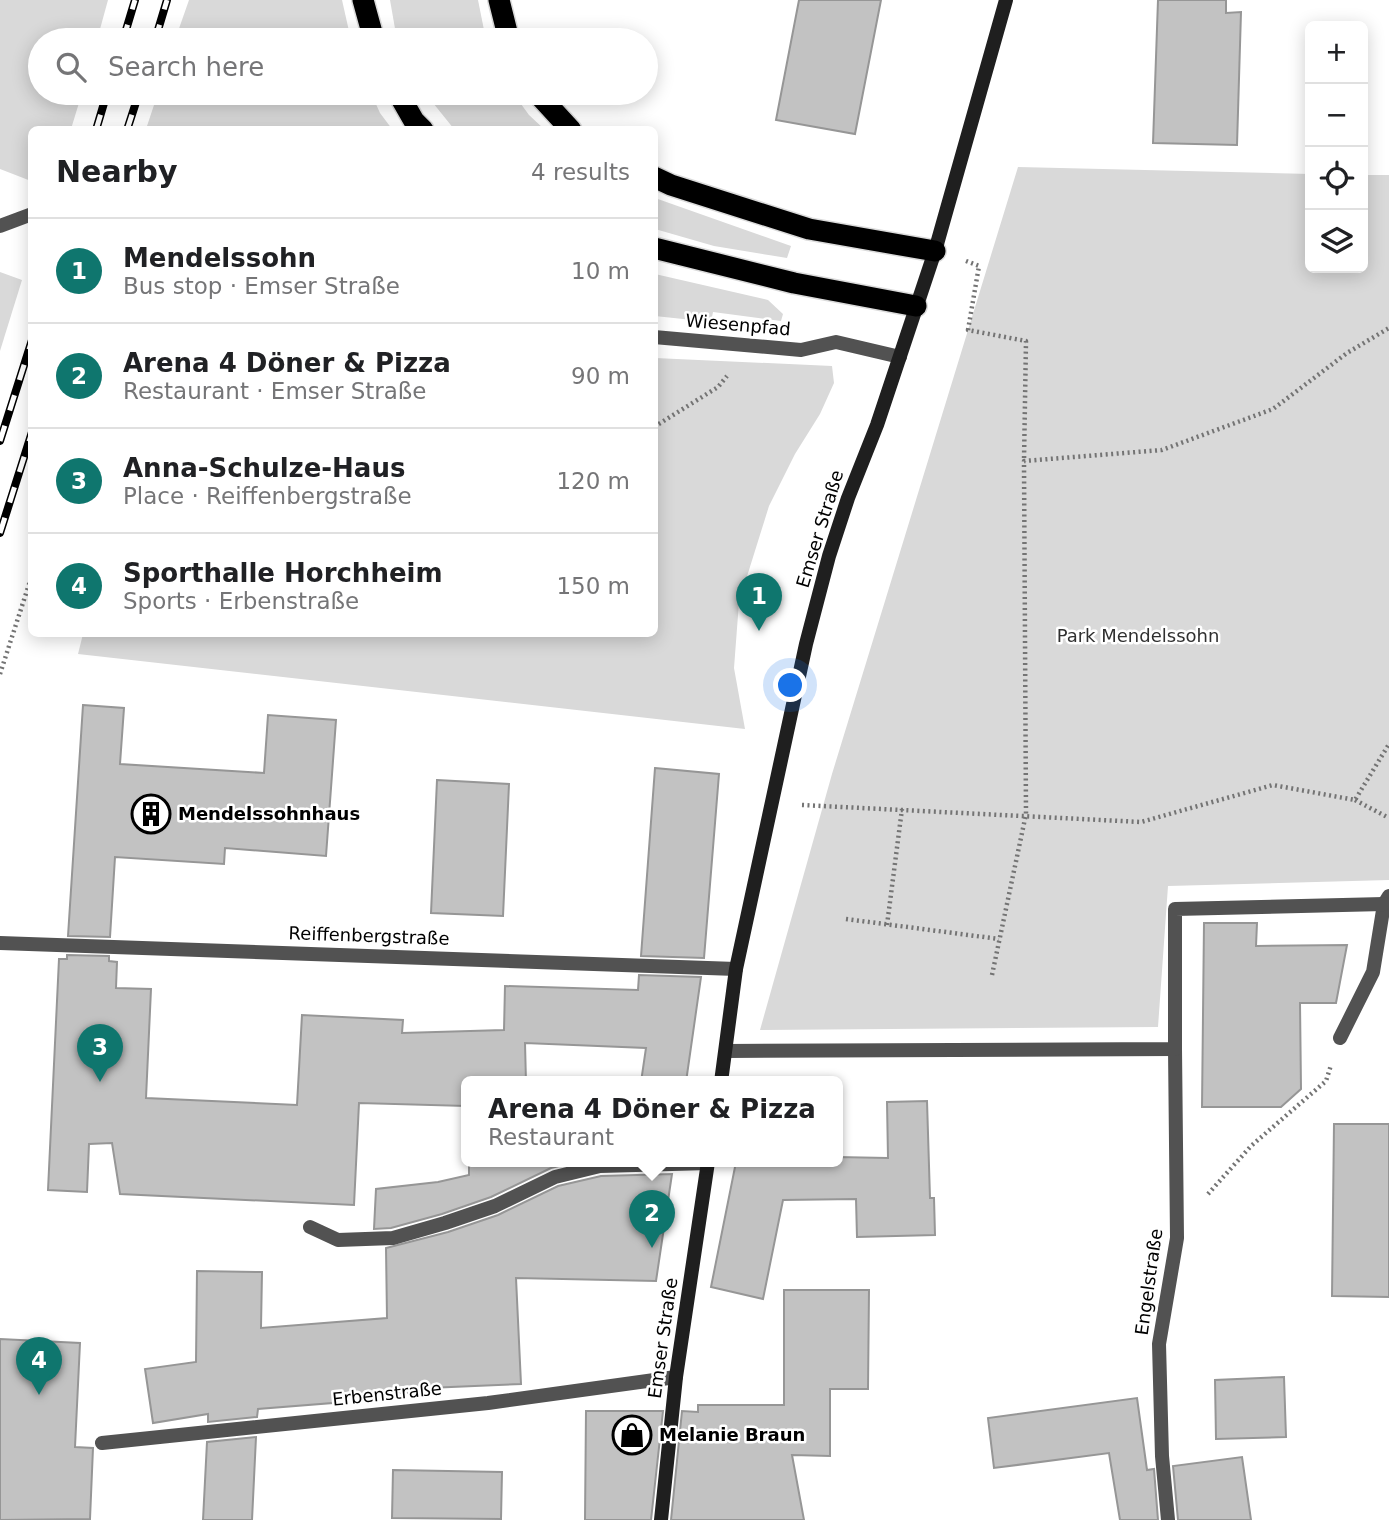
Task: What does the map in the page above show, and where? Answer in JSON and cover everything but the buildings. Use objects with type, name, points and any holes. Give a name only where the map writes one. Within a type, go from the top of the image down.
[{"type":"highway","points":[[363,0],[371,28]]},
{"type":"highway","points":[[499,0],[506,28]]},
{"type":"highway","points":[[405,105],[419,126]]},
{"type":"highway","points":[[548,105],[567,126]]},
{"type":"highway","points":[[658,179],[671,186],[809,229],[935,251]]},
{"type":"highway","points":[[658,249],[794,283],[916,306]]},
{"type":"street","name":"Emser Straße","points":[[722,1076],[736,969],[806,644],[829,556],[848,498],[877,425],[935,251],[1006,0]]},
{"type":"street","points":[[0,226],[28,216]]},
{"type":"street","name":"Wiesenpfad","points":[[658,337],[801,350],[836,342],[900,357]]},
{"type":"street","name":"Engelstraße","points":[[1168,1520],[1161,1456],[1159,1344],[1177,1229],[1175,909],[1386,900],[1373,972],[1340,1038]]},
{"type":"street","name":"Reiffenbergstraße","points":[[0,943],[736,969]]},
{"type":"street","points":[[726,1051],[1175,1049]]},
{"type":"street","points":[[310,1227],[338,1240],[393,1237],[495,1206],[555,1177],[596,1167]]},
{"type":"street","name":"Emser Straße","points":[[661,1520],[676,1377],[707,1167]]},
{"type":"street","name":"Erbenstraße","points":[[102,1443],[488,1403],[676,1377]]},
{"type":"path","points":[[979,266],[968,330],[1026,341],[1026,814],[992,975]]},
{"type":"path","points":[[1024,461],[1162,450],[1273,409],[1347,353],[1389,328]]},
{"type":"path","points":[[658,424],[718,387],[754,346]]},
{"type":"path","points":[[0,674],[28,587]]},
{"type":"path","points":[[1355,800],[1389,744]]},
{"type":"path","points":[[771,803],[1141,821],[1273,785],[1355,800],[1389,818]]},
{"type":"path","points":[[887,925],[902,809]]},
{"type":"path","points":[[846,919],[999,939]]},
{"type":"path","points":[[1177,1229],[1251,1146],[1326,1081],[1340,1038]]},
{"type":"green space","points":[[0,0],[108,0],[100,28],[28,28],[28,105],[78,105],[72,126],[28,126],[28,180],[0,169]]},
{"type":"green space","points":[[189,0],[342,0],[348,28],[179,28]]},
{"type":"green space","points":[[390,0],[478,0],[484,28],[395,28]]},
{"type":"green space","points":[[154,105],[376,105],[390,126],[147,126]]},
{"type":"green space","points":[[435,105],[522,105],[541,126],[452,126]]},
{"type":"green space","name":"Park Mendelssohn","points":[[1018,167],[1305,174],[1305,273],[1368,273],[1368,175],[1389,175],[1389,880],[1168,886],[1158,1027],[760,1030],[832,774]]},
{"type":"green space","points":[[658,199],[791,246],[787,258],[714,246],[658,230]]},
{"type":"green space","points":[[0,272],[22,280],[0,351]]},
{"type":"green space","points":[[658,275],[768,300],[783,314],[781,321],[713,312],[711,322],[658,316]]},
{"type":"green space","points":[[658,358],[832,366],[834,383],[820,414],[795,454],[769,506],[739,602],[734,668],[745,729],[78,654],[82,637],[658,637]]},
{"type":"railway","points":[[127,28],[135,0]]},
{"type":"railway","points":[[159,28],[167,0]]},
{"type":"railway","points":[[97,126],[103,105]]},
{"type":"railway","points":[[128,126],[135,105]]},
{"type":"railway","points":[[0,441],[28,353]]},
{"type":"railway","points":[[0,533],[28,445]]},
{"type":"place","name":"Mendelssohn","points":[[759,631]]},
{"type":"place","name":"Mendelssohnhaus","points":[[151,814]]},
{"type":"place","name":"Anna-Schulze-Haus","points":[[100,1082]]},
{"type":"place","name":"Arena 4 Döner & Pizza","points":[[652,1248]]},
{"type":"place","name":"Sporthalle Horchheim","points":[[39,1395]]},
{"type":"place","name":"Melanie Braun","points":[[632,1435]]}]
